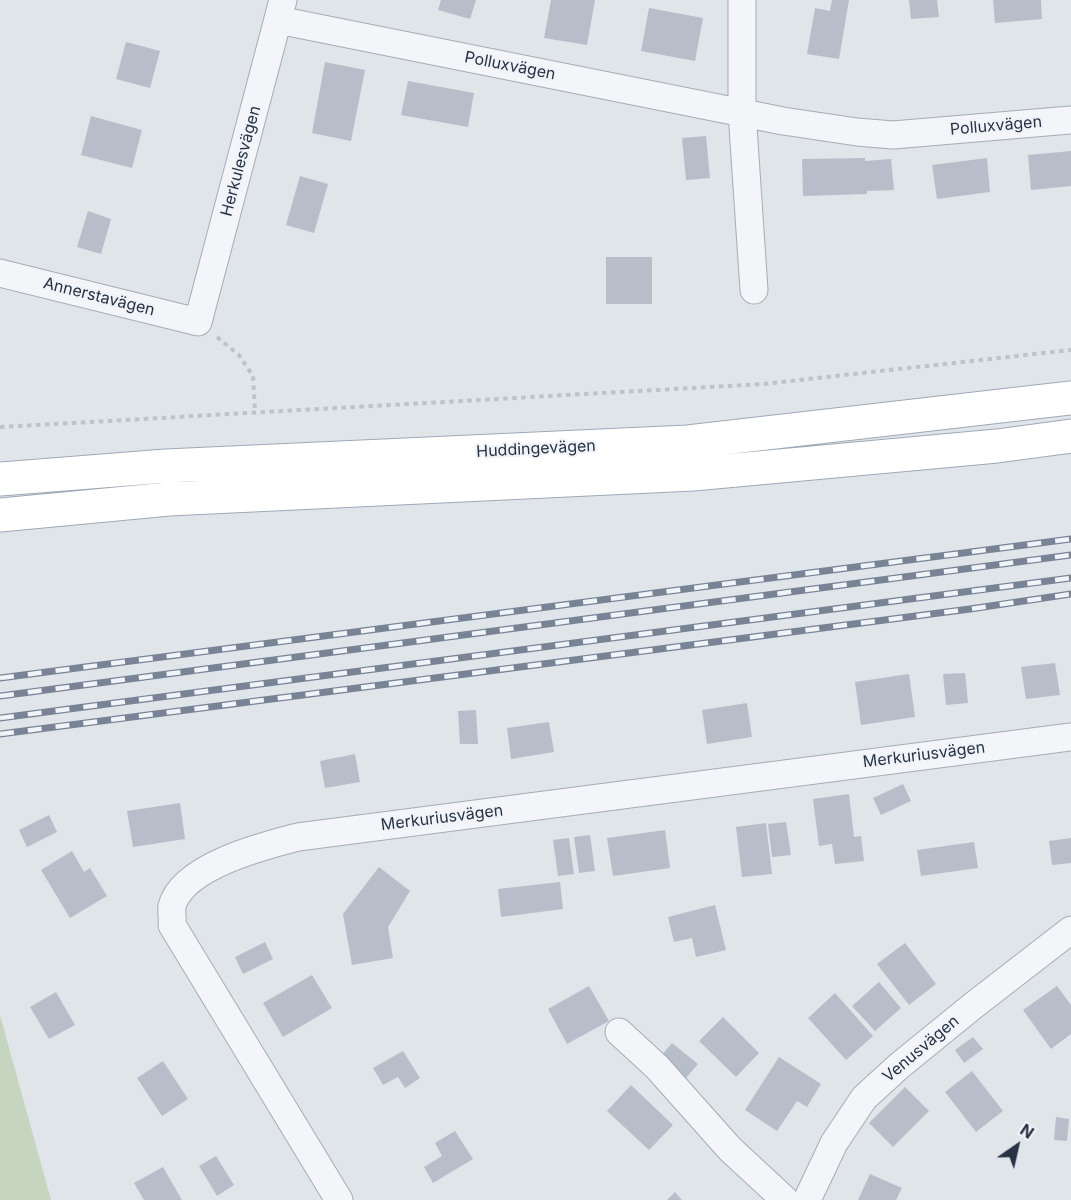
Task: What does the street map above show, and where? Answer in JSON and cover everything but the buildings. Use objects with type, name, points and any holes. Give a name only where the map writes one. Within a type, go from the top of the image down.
[{"type":"main road","name":"Huddingevägen","points":[[0,479],[166,466],[687,442],[1071,398]]},
{"type":"main road","name":"Huddingevägen","points":[[0,515],[169,500],[693,474],[997,446],[1071,436]]},
{"type":"street","points":[[742,0],[742,112],[754,290]]},
{"type":"street","name":"Polluxvägen","points":[[281,10],[783,121],[846,131],[893,135],[1071,120]]},
{"type":"street","name":"Herkulesvägen","points":[[198,322],[281,10]]},
{"type":"street","name":"Annerstavägen","points":[[0,273],[198,322]]},
{"type":"street","name":"Merkuriusvägen","points":[[339,1200],[172,925],[172,907],[182,888],[203,873],[239,853],[298,837],[1071,737]]},
{"type":"street","name":"Venusvägen","points":[[807,1200],[834,1143],[864,1098],[965,1011],[1071,930]]},
{"type":"street","points":[[619,1032],[657,1067],[730,1149],[785,1200]]},
{"type":"path","points":[[198,322],[239,354],[253,376],[255,412]]},
{"type":"path","points":[[0,427],[763,384],[1071,350]]},
{"type":"green space","points":[[0,1015],[51,1200],[0,1200]]},
{"type":"railway","points":[[0,678],[1071,539]]},
{"type":"railway","points":[[0,696],[1071,555]]},
{"type":"railway","points":[[0,718],[1071,578]]},
{"type":"railway","points":[[0,734],[1071,594]]}]
